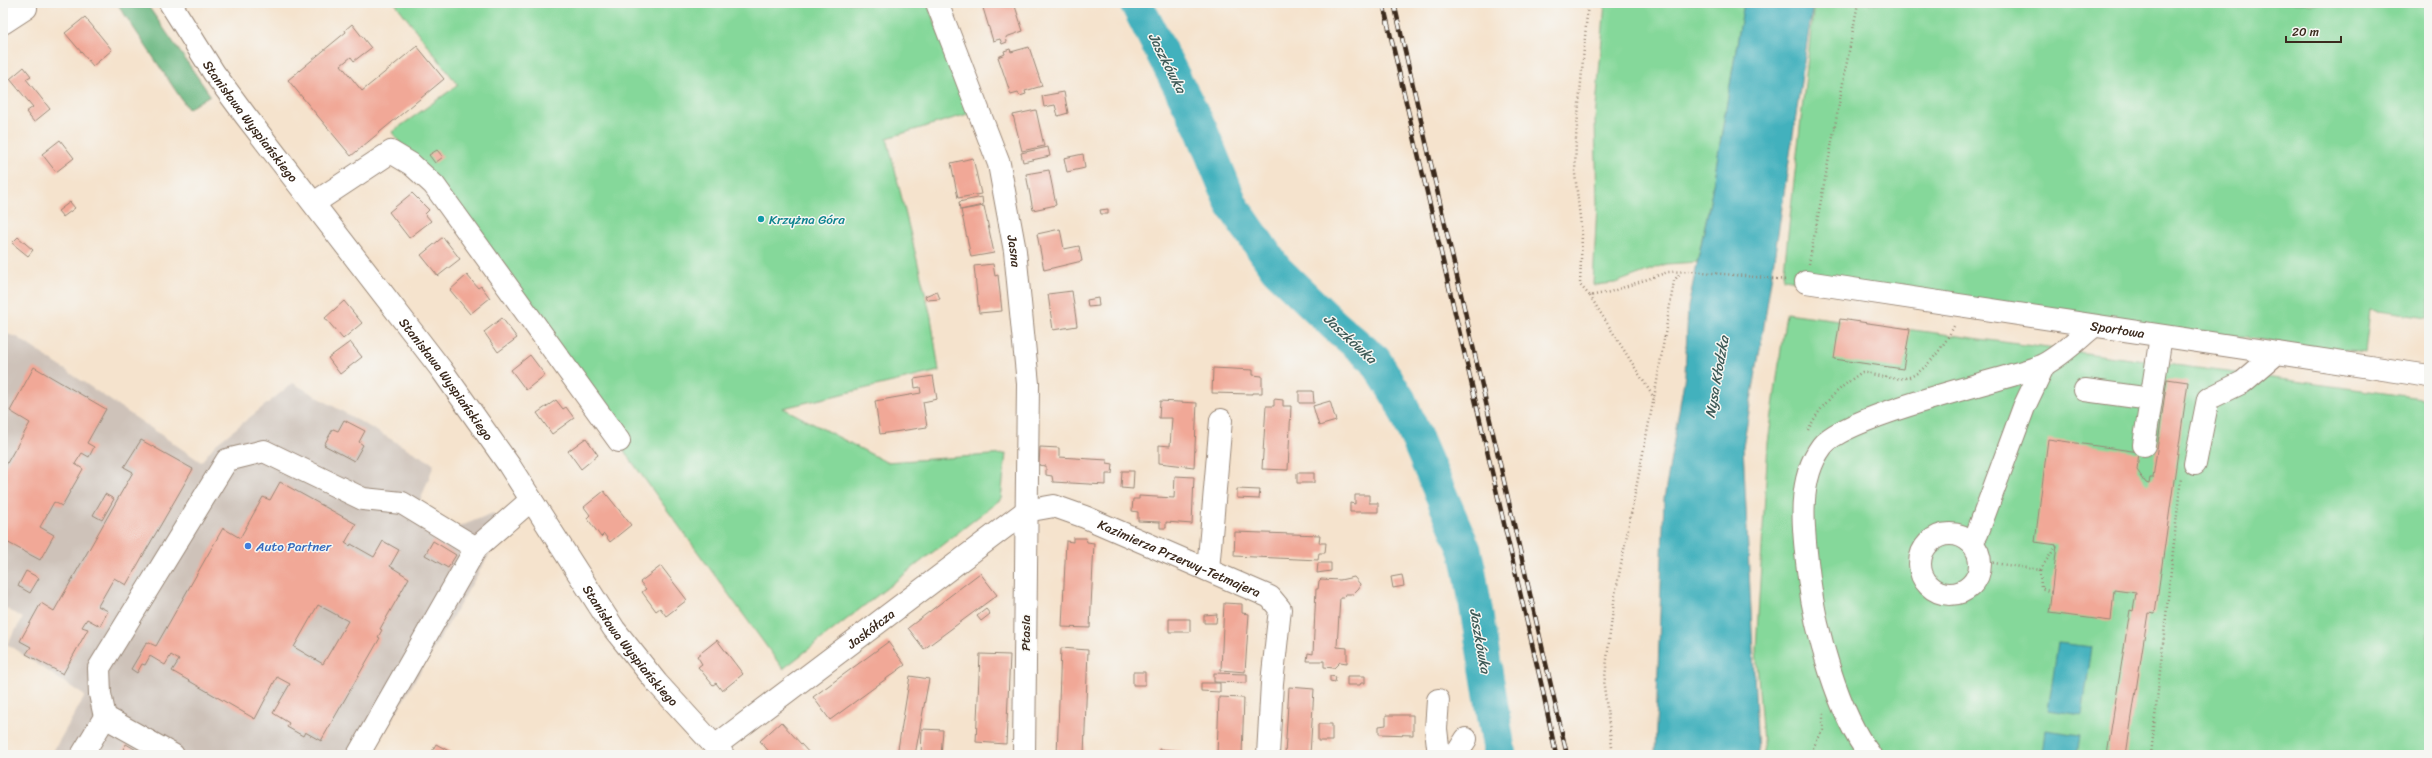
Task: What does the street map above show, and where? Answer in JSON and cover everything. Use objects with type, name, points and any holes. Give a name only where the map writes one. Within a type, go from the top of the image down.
[{"type":"street","name":"Stanisława Wyspiańskiego","points":[[170,3],[214,73],[441,369],[509,465],[614,629],[657,683],[719,750]]},
{"type":"street","name":"Jasna","points":[[936,3],[999,164],[1015,251],[1028,384],[1026,511]]},
{"type":"street","points":[[3,23],[26,8]]},
{"type":"street","points":[[314,203],[391,152],[411,164],[434,185],[619,441]]},
{"type":"street","name":"Sportowa","points":[[1807,274],[1964,306],[2429,376]]},
{"type":"street","points":[[1863,750],[1844,707],[1820,636],[1810,584],[1804,534],[1805,498],[1809,470],[1822,445],[1842,430],[1894,410],[2044,365],[2094,326]]},
{"type":"street","points":[[2144,444],[2161,336]]},
{"type":"street","points":[[2188,469],[2208,399],[2243,382],[2277,353]]},
{"type":"street","points":[[1969,540],[1977,534],[2024,406],[2044,365]]},
{"type":"street","points":[[2085,390],[2151,399]]},
{"type":"street","points":[[1208,570],[1221,420]]},
{"type":"street","points":[[82,755],[105,718],[100,694],[99,668],[227,460],[264,451],[363,499],[402,503],[476,548]]},
{"type":"street","points":[[358,755],[476,548],[530,500]]},
{"type":"street","name":"Kazimierza Przerwy-Tetmajera","points":[[1026,511],[1054,506],[1085,517],[1270,597],[1280,609],[1272,683],[1268,755]]},
{"type":"street","name":"Jaskółcza","points":[[719,750],[1026,511]]},
{"type":"street","name":"Ptasia","points":[[1024,755],[1026,511]]},
{"type":"street","points":[[1954,533],[1969,540],[1977,550],[1981,562],[1977,578],[1972,585],[1962,592],[1949,594],[1940,592],[1926,582],[1920,564],[1923,552],[1930,541],[1941,535],[1954,533]]},
{"type":"street","points":[[1438,700],[1436,729],[1439,755]]},
{"type":"street","points":[[105,718],[173,755]]},
{"type":"path","points":[[1588,3],[1576,138],[1575,174],[1582,235],[1580,285],[1590,296],[1654,398]]},
{"type":"path","points":[[1807,274],[1858,3]]},
{"type":"path","points":[[1590,296],[1610,292],[1668,272],[1681,273],[1691,271],[1783,279]]},
{"type":"path","points":[[1613,755],[1604,686],[1615,595],[1654,398],[1674,281],[1681,273]]},
{"type":"path","points":[[1806,435],[1825,404],[1840,387],[1862,372],[1893,378],[1914,375],[1940,351],[1964,306]]},
{"type":"path","points":[[2151,755],[2188,469]]},
{"type":"path","points":[[2052,592],[2041,588],[2040,570],[2057,545]]},
{"type":"path","points":[[1981,562],[2040,570]]},
{"type":"path","points":[[1809,755],[1823,730],[1821,705]]},
{"type":"shaded area","points":[[3,333],[17,337],[201,462],[215,445],[293,383],[434,464],[418,507],[456,528],[493,513],[502,533],[371,755],[51,755],[85,696],[7,644],[23,618],[3,607]]},
{"type":"green space","points":[[117,3],[146,3],[210,95],[188,109]]},
{"type":"green space","points":[[395,3],[927,3],[971,113],[887,138],[931,317],[939,371],[783,408],[886,462],[1006,454],[1001,499],[783,669],[392,132],[458,85]]},
{"type":"green space","points":[[1605,3],[1744,3],[1710,202],[1697,262],[1666,264],[1615,283],[1593,285],[1597,204],[1595,119]]},
{"type":"green space","points":[[1814,3],[2429,3],[2429,318],[2370,310],[2365,353],[1783,279]]},
{"type":"green space","points":[[1786,313],[2429,399],[2429,755],[1764,755],[1756,650],[1768,443]]},
{"type":"water","name":"Nysa Kłodzka","points":[[1744,3],[1813,3],[1763,332],[1743,446],[1758,755],[1655,755],[1664,499],[1685,375],[1688,307],[1710,202]]},
{"type":"water","points":[[2058,643],[2092,647],[2082,715],[2048,710]]},
{"type":"water","points":[[2045,730],[2080,735],[2077,755],[2042,755]]},
{"type":"building","points":[[989,3],[1014,3],[1023,31],[1006,37],[1007,42],[1002,44],[1000,39],[993,41],[983,8],[990,6]]},
{"type":"building","points":[[85,17],[112,50],[93,66],[65,33]]},
{"type":"building","points":[[352,24],[371,48],[354,61],[351,57],[341,65],[362,91],[417,46],[444,79],[351,156],[288,80],[346,32],[345,30]]},
{"type":"building","points":[[1029,47],[1042,86],[1025,91],[1026,94],[1020,96],[1018,93],[1011,95],[998,57],[1005,54],[1004,51],[1010,49],[1011,52]]},
{"type":"building","points":[[24,67],[31,76],[26,79],[50,109],[34,122],[26,112],[33,107],[10,79]]},
{"type":"building","points":[[1064,92],[1068,113],[1058,116],[1055,105],[1044,107],[1042,96]]},
{"type":"building","points":[[1036,110],[1044,146],[1022,151],[1013,115]]},
{"type":"building","points":[[60,140],[74,158],[56,172],[42,154]]},
{"type":"building","points":[[1048,147],[1050,156],[1023,162],[1021,153]]},
{"type":"building","points":[[437,150],[443,157],[435,163],[429,155]]},
{"type":"building","points":[[1083,154],[1085,168],[1067,172],[1064,158]]},
{"type":"building","points":[[973,158],[981,194],[958,198],[951,163]]},
{"type":"building","points":[[1049,170],[1056,205],[1033,210],[1026,174]]},
{"type":"building","points":[[412,193],[429,210],[425,214],[431,221],[409,238],[389,212]]},
{"type":"building","points":[[982,197],[983,205],[960,210],[959,202]]},
{"type":"building","points":[[70,202],[75,208],[63,217],[58,211]]},
{"type":"building","points":[[984,206],[994,253],[971,257],[961,210]]},
{"type":"building","points":[[1108,209],[1108,214],[1101,214],[1100,210]]},
{"type":"building","points":[[1060,229],[1064,249],[1079,246],[1082,261],[1044,270],[1037,234]]},
{"type":"building","points":[[18,237],[33,250],[28,256],[12,243]]},
{"type":"building","points":[[443,237],[460,259],[438,276],[421,255]]},
{"type":"building","points":[[993,264],[995,276],[998,275],[1002,311],[979,313],[974,266]]},
{"type":"building","points":[[467,275],[478,288],[481,286],[490,298],[470,314],[450,290]]},
{"type":"building","points":[[937,291],[940,299],[927,300],[925,296]]},
{"type":"building","points":[[1072,291],[1077,326],[1053,330],[1048,294]]},
{"type":"building","points":[[1098,298],[1099,306],[1088,307],[1087,300]]},
{"type":"building","points":[[344,301],[362,323],[343,339],[325,318]]},
{"type":"building","points":[[502,318],[517,338],[498,352],[484,332]]},
{"type":"building","points":[[1840,319],[1910,329],[1903,369],[1834,359]]},
{"type":"building","points":[[350,342],[362,357],[340,374],[328,358]]},
{"type":"building","points":[[530,355],[545,375],[526,390],[511,370]]},
{"type":"building","points":[[34,367],[106,409],[87,443],[94,447],[89,457],[82,453],[75,464],[83,469],[62,506],[54,502],[40,527],[54,535],[40,560],[3,540],[3,470],[30,423],[10,411]]},
{"type":"building","points":[[1213,368],[1253,370],[1253,375],[1262,376],[1262,393],[1212,393]]},
{"type":"building","points":[[933,376],[937,399],[923,402],[927,427],[880,434],[875,401],[921,393],[920,387],[915,388],[914,379]]},
{"type":"building","points":[[2167,379],[2188,382],[2155,614],[2148,613],[2126,755],[2107,755],[2130,610],[2133,611],[2136,593],[2114,590],[2111,621],[2049,613],[2057,545],[2035,542],[2048,439],[2139,452],[2137,470],[2146,483],[2149,484],[2150,478],[2153,478]]},
{"type":"building","points":[[1299,391],[1313,391],[1314,403],[1299,403]]},
{"type":"building","points":[[1274,399],[1283,400],[1283,406],[1291,406],[1288,470],[1262,469],[1266,406],[1274,406]]},
{"type":"building","points":[[556,400],[563,409],[566,407],[574,418],[552,434],[537,413]]},
{"type":"building","points":[[1160,401],[1197,403],[1194,467],[1159,463],[1159,445],[1170,446],[1172,418],[1159,418]]},
{"type":"building","points":[[1330,401],[1336,421],[1319,426],[1313,406]]},
{"type":"building","points":[[344,420],[365,431],[359,442],[363,445],[354,461],[324,445],[333,429],[338,431]]},
{"type":"building","points":[[586,438],[598,455],[581,469],[568,451]]},
{"type":"building","points":[[141,440],[193,469],[126,585],[114,578],[98,606],[108,611],[100,626],[87,619],[82,627],[88,629],[63,674],[26,654],[31,647],[20,641],[41,603],[54,611],[133,472],[124,467]]},
{"type":"building","points":[[1040,447],[1059,448],[1059,457],[1107,460],[1107,463],[1113,464],[1112,474],[1106,474],[1106,485],[1053,482],[1052,476],[1046,475],[1046,466],[1039,465]]},
{"type":"building","points":[[1122,471],[1134,471],[1133,489],[1121,488]]},
{"type":"building","points":[[1297,473],[1314,473],[1314,483],[1297,483]]},
{"type":"building","points":[[1175,476],[1194,477],[1192,524],[1166,522],[1166,528],[1160,528],[1160,522],[1138,521],[1138,512],[1132,511],[1133,499],[1139,499],[1139,496],[1174,498]]},
{"type":"building","points":[[280,482],[356,524],[345,543],[350,546],[351,544],[374,557],[383,541],[399,550],[390,566],[409,578],[380,629],[382,630],[378,637],[380,638],[321,741],[305,732],[303,736],[287,727],[289,723],[273,713],[290,684],[277,677],[255,719],[172,671],[179,660],[171,655],[165,665],[150,656],[145,665],[142,664],[137,673],[131,669],[147,642],[156,646],[223,528],[240,538],[263,497],[270,500]],"holes":[[[318,605],[348,621],[323,664],[294,647]]]},
{"type":"building","points":[[1237,489],[1260,490],[1259,499],[1237,498]]},
{"type":"building","points":[[604,491],[631,525],[610,542],[604,534],[601,537],[587,518],[590,515],[584,507]]},
{"type":"building","points":[[105,494],[114,499],[102,520],[93,515]]},
{"type":"building","points":[[1355,495],[1369,495],[1369,503],[1378,503],[1378,512],[1350,512],[1350,503],[1355,504]]},
{"type":"building","points":[[1235,532],[1320,535],[1319,543],[1326,543],[1325,553],[1319,553],[1318,560],[1234,556]]},
{"type":"building","points":[[1073,538],[1086,538],[1087,542],[1094,543],[1090,628],[1062,627],[1066,541],[1073,542]]},
{"type":"building","points":[[433,541],[456,555],[448,568],[425,555]]},
{"type":"building","points":[[1318,563],[1331,563],[1331,571],[1317,573]]},
{"type":"building","points":[[661,566],[687,600],[666,616],[660,608],[656,611],[642,592],[646,589],[640,582]]},
{"type":"building","points":[[26,571],[39,578],[30,593],[18,586]]},
{"type":"building","points":[[980,573],[997,595],[924,649],[908,628]]},
{"type":"building","points":[[1402,575],[1404,586],[1393,588],[1391,577]]},
{"type":"building","points":[[1354,577],[1360,584],[1359,588],[1353,594],[1345,594],[1344,598],[1340,598],[1337,647],[1347,648],[1347,663],[1340,662],[1334,668],[1324,667],[1324,661],[1307,661],[1308,653],[1313,654],[1316,589],[1318,589],[1319,581],[1321,579],[1340,580]]},
{"type":"building","points":[[1224,603],[1242,604],[1242,613],[1249,614],[1245,672],[1221,670]]},
{"type":"building","points":[[986,609],[990,614],[981,621],[977,616]]},
{"type":"building","points":[[1217,614],[1216,623],[1204,623],[1204,615]]},
{"type":"building","points":[[1169,619],[1190,619],[1190,632],[1169,632]]},
{"type":"building","points":[[717,640],[743,674],[722,691],[716,683],[713,685],[698,667],[702,664],[697,656]]},
{"type":"building","points":[[888,642],[905,665],[830,720],[813,697]]},
{"type":"building","points":[[1061,648],[1088,650],[1084,755],[1057,755]]},
{"type":"building","points":[[980,654],[1010,655],[1006,744],[976,742]]},
{"type":"building","points":[[1133,672],[1145,672],[1145,685],[1133,685]]},
{"type":"building","points":[[1214,673],[1247,674],[1247,683],[1214,682]]},
{"type":"building","points":[[910,676],[929,679],[915,755],[897,755]]},
{"type":"building","points":[[1330,676],[1336,677],[1335,682],[1330,681]]},
{"type":"building","points":[[1347,676],[1365,676],[1365,683],[1361,683],[1360,685],[1347,685]]},
{"type":"building","points":[[1201,683],[1220,683],[1220,692],[1201,691]]},
{"type":"building","points":[[1289,687],[1314,689],[1310,755],[1285,755]]},
{"type":"building","points":[[1219,697],[1244,698],[1242,755],[1217,755]]},
{"type":"building","points":[[1386,715],[1413,715],[1413,735],[1379,734],[1379,726],[1386,725]]},
{"type":"building","points":[[781,722],[811,755],[772,755],[760,741]]},
{"type":"building","points":[[1318,724],[1332,724],[1332,741],[1318,741]]},
{"type":"building","points":[[922,729],[943,730],[941,755],[921,755]]},
{"type":"building","points":[[126,744],[145,755],[120,755]]},
{"type":"building","points":[[436,744],[456,755],[430,755]]},
{"type":"building","points":[[1159,749],[1181,751],[1181,755],[1159,755]]},
{"type":"waterway","name":"Jaszkówka","points":[[1136,3],[1201,129],[1232,205],[1276,269],[1334,325],[1375,360],[1400,400],[1465,550],[1500,755]]},
{"type":"railway","points":[[1383,3],[1542,687],[1556,755]]},
{"type":"railway","points":[[1394,3],[1567,755]]},
{"type":"place","name":"Krzyżna Góra","points":[[761,219]]},
{"type":"place","name":"Auto Partner","points":[[248,546]]}]
